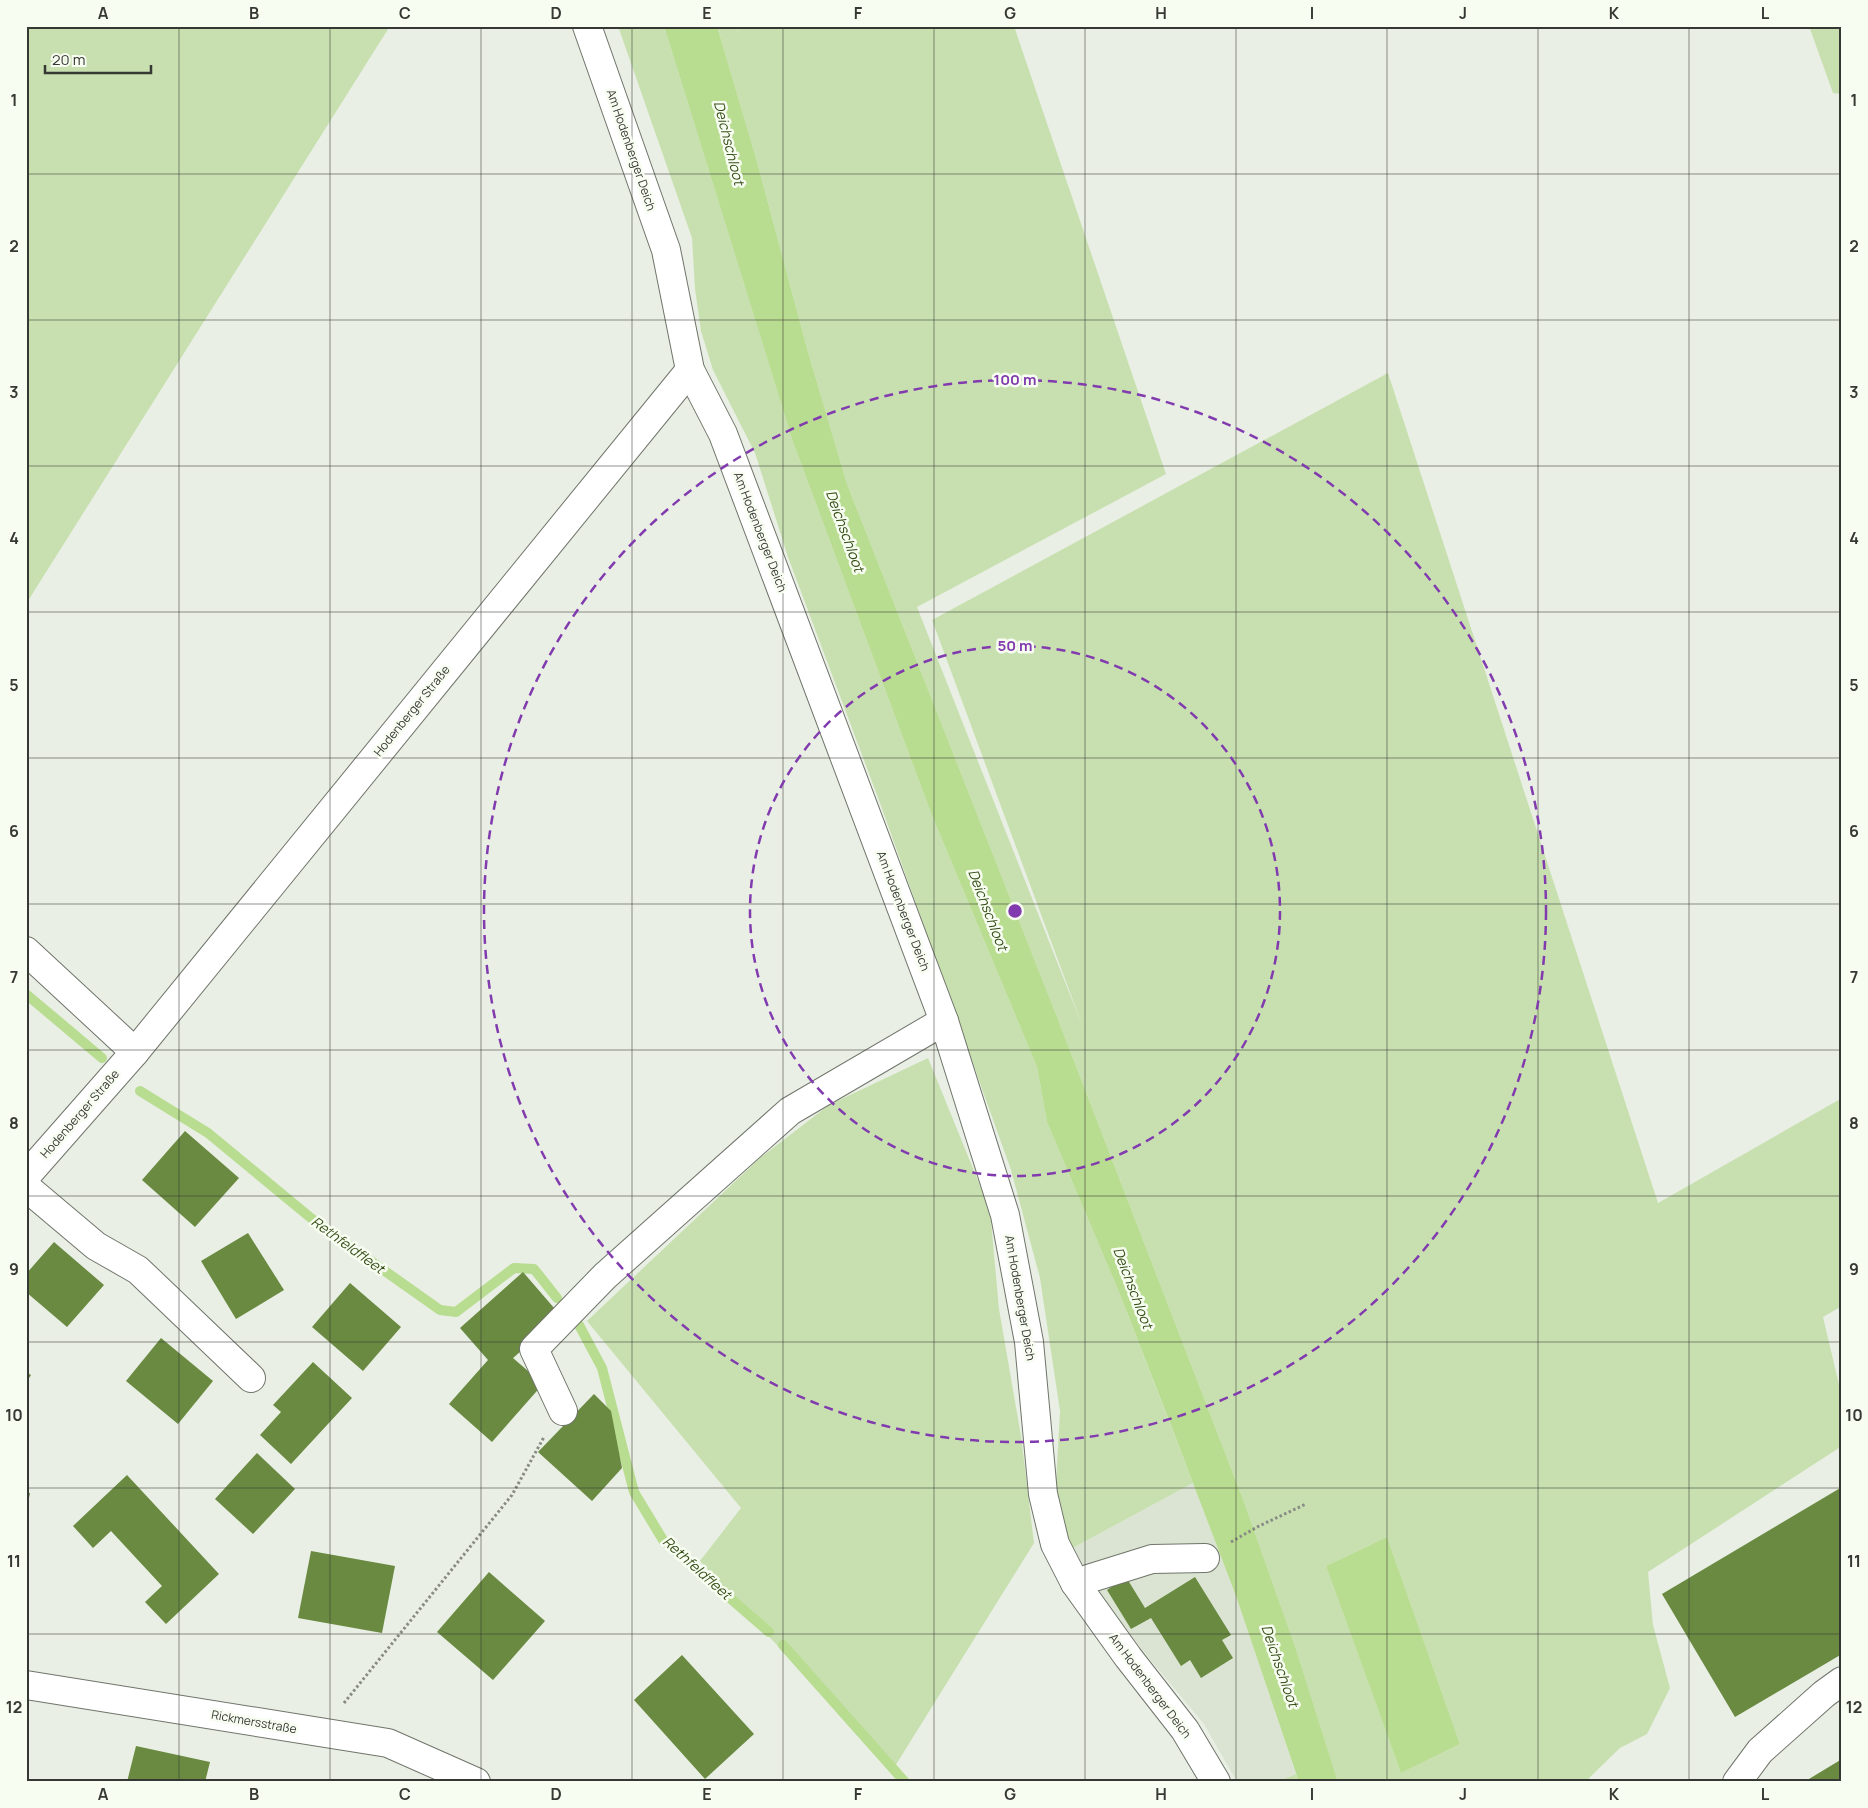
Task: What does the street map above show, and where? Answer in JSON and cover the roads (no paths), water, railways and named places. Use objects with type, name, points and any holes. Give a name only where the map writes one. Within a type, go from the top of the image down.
[{"type":"street","name":"Am Hodenberger Deich","points":[[587,26],[666,250],[690,370],[723,434],[944,1020],[1005,1216],[1029,1342],[1043,1494],[1055,1544],[1075,1583],[1128,1658],[1185,1730],[1216,1782]]},
{"type":"street","name":"Hodenberger Straße","points":[[26,1176],[135,1052],[690,370]]},
{"type":"street","points":[[26,952],[135,1052]]},
{"type":"street","points":[[563,1412],[534,1349],[605,1276],[790,1111],[944,1020]]},
{"type":"street","points":[[26,1186],[96,1246],[138,1270],[251,1378]]},
{"type":"street","points":[[1075,1583],[1152,1559],[1205,1558]]},
{"type":"street","points":[[1737,1782],[1760,1751],[1824,1694],[1842,1681]]},
{"type":"street","name":"Rickmersstraße","points":[[26,1685],[388,1744],[476,1782]]},
{"type":"water","name":"Deichschloot","points":[[664,26],[717,26],[847,484],[1059,1022],[1244,1502],[1296,1649],[1338,1782],[1299,1782],[1236,1596],[1172,1428],[1119,1292],[1047,1122],[1037,1067],[931,813],[793,442]]},
{"type":"water","points":[[1387,1537],[1460,1744],[1401,1773],[1326,1566]]},
{"type":"waterway","name":"Rethfeldfleet","points":[[26,994],[102,1058]]},
{"type":"waterway","name":"Rethfeldfleet","points":[[140,1091],[208,1133],[317,1223],[440,1310],[456,1312],[514,1268],[534,1269],[557,1298]]},
{"type":"waterway","name":"Rethfeldfleet","points":[[579,1325],[602,1368],[634,1492],[663,1540],[769,1632]]},
{"type":"waterway","name":"Rethfeldfleet","points":[[783,1645],[905,1782]]}]
